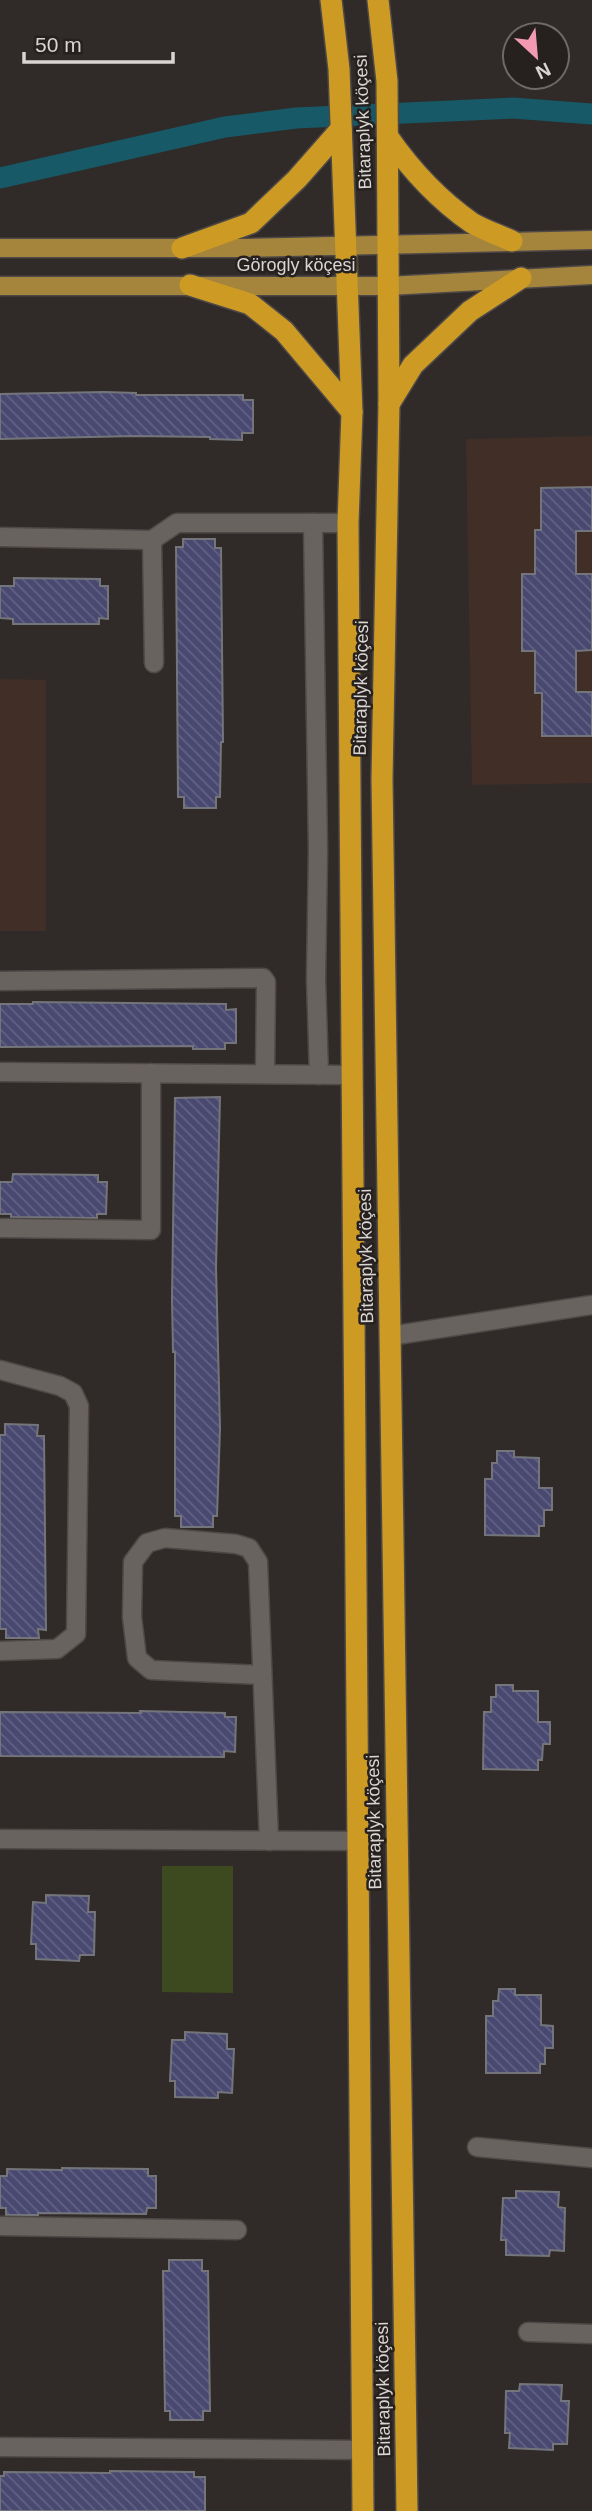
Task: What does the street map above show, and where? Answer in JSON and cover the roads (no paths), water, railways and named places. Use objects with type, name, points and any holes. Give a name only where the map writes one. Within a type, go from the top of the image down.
[{"type":"highway","name":"Bitaraplyk köçesi","points":[[331,0],[339,86],[352,412],[348,523],[363,2511]]},
{"type":"highway","name":"Bitaraplyk köçesi","points":[[378,0],[387,81],[388,137],[395,158],[387,245],[389,404],[382,779],[407,2511]]},
{"type":"highway","points":[[183,248],[251,223],[297,179],[341,129]]},
{"type":"highway","points":[[395,158],[474,224],[512,241]]},
{"type":"highway","points":[[389,404],[413,365],[470,311],[521,278]]},
{"type":"highway","points":[[190,285],[250,303],[284,331],[352,412]]},
{"type":"main road","points":[[512,241],[592,240]]},
{"type":"main road","name":"Görogly köçesi","points":[[0,248],[183,248],[512,241]]},
{"type":"main road","name":"Görogly köçesi","points":[[0,286],[388,286],[592,275]]},
{"type":"street","points":[[0,537],[152,540],[177,523],[348,523]]},
{"type":"street","points":[[313,523],[319,1074]]},
{"type":"street","points":[[152,540],[154,663]]},
{"type":"street","points":[[0,981],[263,978],[266,982],[265,1074]]},
{"type":"street","points":[[0,1072],[352,1075]]},
{"type":"street","points":[[0,1228],[151,1230],[151,1073]]},
{"type":"street","points":[[390,1336],[592,1305]]},
{"type":"street","points":[[0,1370],[73,1392],[79,1406],[76,1634],[57,1649],[0,1651]]},
{"type":"street","points":[[261,1675],[151,1670],[137,1658],[132,1616],[133,1562],[147,1543],[165,1538],[236,1544],[249,1548],[258,1562],[269,1841]]},
{"type":"street","points":[[0,1839],[358,1841]]},
{"type":"street","points":[[477,2147],[592,2158]]},
{"type":"street","points":[[0,2225],[237,2230]]},
{"type":"street","points":[[528,2332],[592,2334]]},
{"type":"street","points":[[0,2447],[362,2450]]},
{"type":"waterway","points":[[0,178],[225,127],[296,118],[513,108],[592,114]]}]
